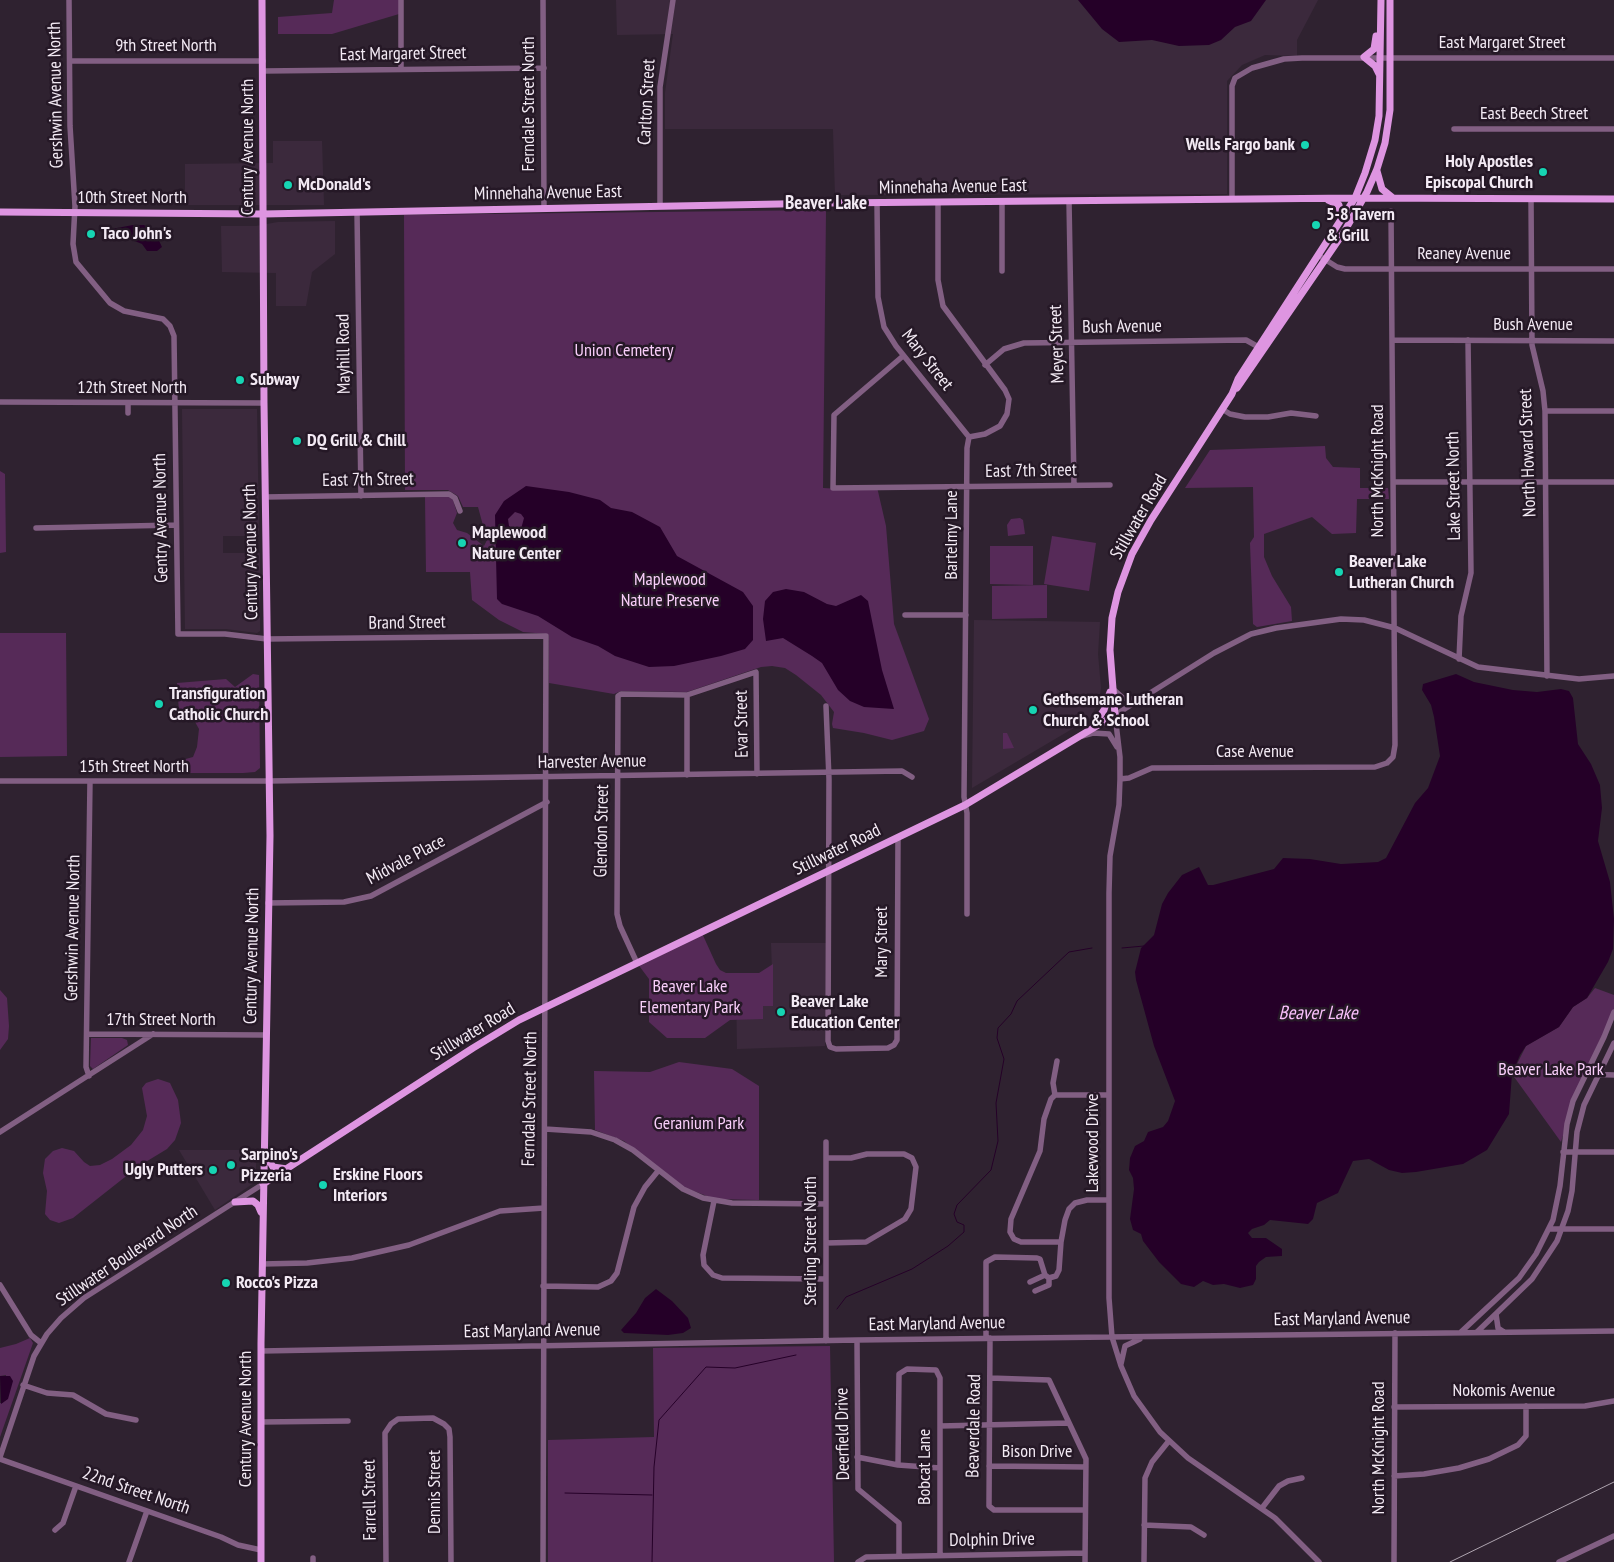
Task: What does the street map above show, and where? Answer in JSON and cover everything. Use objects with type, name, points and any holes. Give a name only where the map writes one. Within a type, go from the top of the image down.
[{"type":"main road","name":"Century Avenue North","points":[[261,1562],[261,1351],[269,781],[264,403],[262,0]]},
{"type":"main road","points":[[1355,198],[1365,174],[1375,140],[1379,116],[1381,0]]},
{"type":"main road","name":"Stillwater Road","points":[[1261,349],[1326,260],[1364,198],[1377,169],[1389,116],[1390,0]]},
{"type":"main road","points":[[1380,19],[1374,49],[1364,57],[1375,66],[1381,81]]},
{"type":"main road","points":[[1377,169],[1382,188],[1394,198]]},
{"type":"main road","name":"Minnehaha Avenue East","points":[[263,214],[938,202],[1323,198],[1614,199]]},
{"type":"main road","points":[[1323,198],[1339,205],[1341,220]]},
{"type":"main road","name":"Stillwater Road","points":[[263,1184],[473,1048],[546,1007],[965,805],[1115,715],[1111,687],[1110,650],[1112,618],[1126,568],[1151,520],[1355,198]]},
{"type":"main road","name":"10th Street North","points":[[0,212],[263,214]]},
{"type":"main road","points":[[1089,731],[1104,710],[1111,687]]},
{"type":"main road","points":[[264,1148],[271,1166],[278,1169],[288,1168]]},
{"type":"main road","points":[[235,1202],[254,1202],[259,1207],[263,1217]]},
{"type":"street","name":"Gershwin Avenue North","points":[[69,0],[70,126],[74,213],[73,244],[76,262],[82,272],[110,303],[124,311],[155,316],[170,326],[174,336],[176,354],[175,403]]},
{"type":"street","points":[[401,0],[401,69]]},
{"type":"street","name":"Ferndale Street North","points":[[544,0],[544,208]]},
{"type":"street","name":"Carlton Street","points":[[660,206],[660,87],[665,40],[673,0]]},
{"type":"street","points":[[1232,200],[1232,92],[1235,78],[1252,68],[1284,59],[1364,57]]},
{"type":"street","name":"East Margaret Street","points":[[1364,57],[1614,58]]},
{"type":"street","name":"9th Street North","points":[[70,61],[263,61]]},
{"type":"street","name":"East Margaret Street","points":[[263,72],[544,68]]},
{"type":"street","name":"East Beech Street","points":[[1454,129],[1614,129]]},
{"type":"street","points":[[1223,200],[1232,188]]},
{"type":"street","name":"North Howard Street","points":[[1531,199],[1532,340],[1543,391],[1545,411],[1547,676]]},
{"type":"street","name":"Meyer Street","points":[[1069,201],[1074,485]]},
{"type":"street","points":[[938,202],[938,280],[940,298],[947,313],[1007,394],[1009,409],[1005,419],[994,430],[981,436],[969,437]]},
{"type":"street","points":[[1002,202],[1002,271]]},
{"type":"street","name":"Mary Street","points":[[877,203],[879,307],[886,332],[903,356],[969,437]]},
{"type":"street","name":"North McKnight Road","points":[[1390,760],[1395,745],[1391,211]]},
{"type":"street","name":"Mayhill Road","points":[[357,212],[361,496]]},
{"type":"street","name":"Reaney Avenue","points":[[1318,255],[1345,269],[1614,269]]},
{"type":"street","name":"Bush Avenue","points":[[986,365],[1004,349],[1017,344],[1246,340],[1261,349]]},
{"type":"street","name":"Bush Avenue","points":[[1392,340],[1614,341]]},
{"type":"street","name":"Lake Street North","points":[[1458,660],[1460,626],[1471,574],[1468,340]]},
{"type":"street","name":"East 7th Street","points":[[903,356],[834,415],[833,488],[1110,485]]},
{"type":"street","name":"12th Street North","points":[[0,402],[264,403]]},
{"type":"street","points":[[128,403],[128,413]]},
{"type":"street","name":"Gentry Avenue North","points":[[175,403],[178,634]]},
{"type":"street","points":[[1222,409],[1230,414],[1245,417],[1268,417],[1290,413],[1316,416]]},
{"type":"street","points":[[1545,411],[1614,411]]},
{"type":"street","name":"Bartelmy Lane","points":[[967,914],[965,805],[967,448],[969,437]]},
{"type":"street","points":[[1393,482],[1614,482]]},
{"type":"street","name":"East 7th Street","points":[[265,497],[449,494],[456,498],[460,511]]},
{"type":"street","points":[[36,528],[176,525]]},
{"type":"street","points":[[906,615],[966,615]]},
{"type":"street","points":[[1115,715],[1227,646],[1264,631],[1341,619],[1364,620],[1395,628],[1458,660],[1478,667],[1579,679],[1614,676]]},
{"type":"street","name":"Brand Street","points":[[178,634],[225,634],[267,639],[546,636]]},
{"type":"street","name":"Ferndale Street North","points":[[543,1562],[547,802],[546,636]]},
{"type":"street","name":"Evar Street","points":[[687,695],[756,672],[757,774]]},
{"type":"street","points":[[1111,687],[1123,698],[1140,700]]},
{"type":"street","name":"Glendon Street","points":[[637,963],[620,926],[617,914],[618,696],[621,694],[687,695]]},
{"type":"street","points":[[687,695],[687,775]]},
{"type":"street","points":[[826,706],[830,870]]},
{"type":"street","name":"Lakewood Drive","points":[[1115,715],[1120,754],[1119,805],[1110,856],[1108,893],[1108,1200],[1109,1304],[1112,1337],[1121,1366],[1134,1396],[1168,1442],[1262,1508],[1288,1529],[1320,1562]]},
{"type":"street","points":[[1078,737],[1094,733],[1109,734],[1112,736],[1120,754]]},
{"type":"street","name":"Case Avenue","points":[[1120,779],[1129,778],[1152,768],[1370,767],[1382,766],[1390,760]]},
{"type":"street","name":"Harvester Avenue","points":[[269,781],[904,771],[912,777]]},
{"type":"street","name":"15th Street North","points":[[0,781],[269,781]]},
{"type":"street","name":"Gershwin Avenue North","points":[[89,1076],[86,1068],[90,781]]},
{"type":"street","name":"Midvale Place","points":[[268,903],[344,902],[371,896],[547,802]]},
{"type":"street","name":"Mary Street","points":[[830,870],[830,1047],[836,1050],[888,1048],[894,1046],[896,1040],[898,837]]},
{"type":"street","points":[[1461,1332],[1519,1278],[1536,1254],[1549,1229],[1553,1220],[1560,1186],[1563,1152],[1572,1101],[1614,1012]]},
{"type":"street","name":"17th Street North","points":[[87,1034],[266,1035]]},
{"type":"street","points":[[0,1132],[153,1034]]},
{"type":"street","points":[[1477,1332],[1532,1279],[1546,1260],[1562,1229],[1572,1191],[1577,1132],[1584,1106],[1614,1043]]},
{"type":"street","points":[[1055,1095],[1053,1083],[1057,1061]]},
{"type":"street","points":[[1586,1074],[1614,1075]]},
{"type":"street","points":[[1060,1242],[1021,1242],[1014,1239],[1009,1226],[1040,1151],[1044,1119],[1051,1099],[1055,1095],[1108,1095]]},
{"type":"street","points":[[545,1129],[580,1130],[611,1138],[633,1150],[683,1189],[714,1201],[826,1204]]},
{"type":"street","name":"Sterling Street North","points":[[826,1142],[826,1340]]},
{"type":"street","points":[[1563,1152],[1614,1152]]},
{"type":"street","points":[[826,1158],[851,1158],[867,1154],[904,1154],[912,1158],[916,1167],[911,1209],[905,1219],[866,1242],[826,1244]]},
{"type":"street","points":[[543,1286],[598,1287],[611,1281],[617,1272],[634,1207],[644,1187],[658,1171]]},
{"type":"street","name":"Stillwater Boulevard North","points":[[0,1458],[23,1385],[41,1342],[59,1319],[79,1302],[263,1184]]},
{"type":"street","points":[[1030,1282],[1056,1276],[1059,1270],[1060,1242],[1065,1220],[1069,1210],[1075,1203],[1087,1200],[1108,1200]]},
{"type":"street","points":[[714,1201],[703,1260],[709,1272],[722,1278],[826,1278]]},
{"type":"street","points":[[262,1264],[307,1263],[357,1256],[434,1237],[500,1211],[544,1208]]},
{"type":"street","points":[[1549,1229],[1614,1229]]},
{"type":"street","name":"Beaverdale Road","points":[[1047,1277],[1040,1259],[1036,1258],[988,1259],[984,1265],[990,1378],[988,1504],[994,1510],[1085,1510]]},
{"type":"street","points":[[1035,1291],[1049,1285],[1047,1277]]},
{"type":"street","points":[[0,1285],[31,1334],[41,1342]]},
{"type":"street","points":[[1496,1314],[1498,1328],[1504,1332]]},
{"type":"street","name":"East Maryland Avenue","points":[[261,1351],[826,1340],[1614,1331]]},
{"type":"street","name":"North McKnight Road","points":[[1394,1562],[1395,1333]]},
{"type":"street","points":[[1121,1366],[1123,1350],[1126,1345],[1133,1340],[1149,1337]]},
{"type":"street","name":"Deerfield Drive","points":[[857,1340],[858,1489],[899,1523],[898,1556]]},
{"type":"street","name":"Bobcat Lane","points":[[898,1465],[899,1374],[907,1369],[933,1370],[938,1372],[940,1378],[940,1555]]},
{"type":"street","points":[[990,1378],[1049,1380],[1086,1459],[1085,1562]]},
{"type":"street","points":[[23,1385],[46,1393],[73,1395],[115,1418],[136,1420]]},
{"type":"street","name":"Nokomis Avenue","points":[[1394,1407],[1590,1406],[1614,1401]]},
{"type":"street","points":[[1394,1476],[1424,1474],[1459,1468],[1489,1459],[1518,1445],[1526,1436],[1526,1406]]},
{"type":"street","name":"Farrell Street","points":[[386,1562],[384,1438],[388,1428],[398,1419],[434,1418],[444,1424]]},
{"type":"street","points":[[261,1422],[348,1421]]},
{"type":"street","points":[[940,1426],[989,1423],[1069,1423]]},
{"type":"street","name":"Dennis Street","points":[[444,1424],[449,1429],[450,1437],[450,1562]]},
{"type":"street","points":[[1144,1560],[1145,1478],[1152,1462],[1168,1442]]},
{"type":"street","points":[[857,1456],[898,1465],[940,1468]]},
{"type":"street","name":"22nd Street North","points":[[0,1458],[147,1510],[238,1545],[261,1550]]},
{"type":"street","name":"Bison Drive","points":[[989,1466],[1086,1467]]},
{"type":"street","points":[[1262,1508],[1275,1490],[1283,1483],[1302,1478]]},
{"type":"street","points":[[55,1530],[63,1522],[76,1486]]},
{"type":"street","points":[[129,1562],[147,1510]]},
{"type":"street","points":[[1144,1525],[1191,1527],[1204,1534]]},
{"type":"street","points":[[1559,1562],[1614,1536]]},
{"type":"street","name":"Dolphin Drive","points":[[898,1556],[1085,1553]]},
{"type":"street","points":[[987,1555],[987,1562]]},
{"type":"street","points":[[858,1562],[866,1556],[898,1556]]},
{"type":"shaded area","points":[[616,0],[1318,0],[1297,40],[1297,56],[1265,55],[1242,65],[1227,81],[1227,194],[835,195],[833,129],[665,129],[665,93],[673,34],[617,35]]},
{"type":"shaded area","points":[[273,141],[322,141],[324,205],[185,205],[185,164],[273,163]]},
{"type":"shaded area","points":[[335,221],[335,254],[312,272],[306,306],[276,306],[276,273],[222,272],[221,226],[256,226],[278,222]]},
{"type":"shaded area","points":[[182,409],[257,409],[259,536],[223,536],[223,553],[260,553],[260,631],[257,633],[226,629],[185,629]]},
{"type":"shaded area","name":"Gethsemane Lutheran Church & School","points":[[974,620],[1100,622],[1098,654],[1101,688],[1099,702],[1089,719],[972,788]]},
{"type":"shaded area","name":"Beaver Lake Education Center","points":[[771,943],[827,943],[825,1046],[737,1049],[736,978],[760,976],[772,969]]},
{"type":"shaded area","points":[[179,1150],[257,1150],[255,1182],[215,1210]]},
{"type":"green space","points":[[334,0],[399,0],[399,14],[332,34],[278,34],[278,17],[332,13]]},
{"type":"green space","points":[[826,210],[823,488],[859,490],[877,487],[886,526],[894,624],[929,719],[924,731],[892,740],[833,728],[834,712],[821,695],[785,668],[772,666],[761,667],[687,692],[621,691],[614,694],[549,683],[549,636],[547,634],[523,632],[499,620],[472,600],[470,572],[426,572],[425,497],[449,497],[453,500],[457,513],[453,523],[457,530],[467,533],[484,546],[487,540],[478,507],[463,507],[458,496],[448,490],[405,490],[404,215]]},
{"type":"green space","points":[[1325,446],[1326,458],[1333,467],[1360,468],[1360,488],[1388,488],[1389,499],[1357,499],[1356,533],[1332,534],[1312,517],[1264,534],[1264,557],[1272,576],[1291,607],[1292,621],[1257,627],[1253,624],[1250,543],[1254,537],[1253,487],[1185,488],[1210,450]]},
{"type":"green space","points":[[0,471],[5,474],[6,552],[0,553]]},
{"type":"green space","points":[[1020,518],[1023,520],[1025,534],[1008,536],[1007,525],[1011,519]]},
{"type":"green space","points":[[1052,536],[1096,543],[1089,591],[1044,584]]},
{"type":"green space","points":[[990,546],[1033,546],[1033,585],[990,584]]},
{"type":"green space","points":[[1047,585],[1047,618],[992,619],[992,586]]},
{"type":"green space","points":[[0,633],[66,633],[67,756],[0,757]]},
{"type":"green space","points":[[253,674],[259,675],[260,768],[255,772],[243,773],[183,773],[182,760],[193,757],[197,747],[199,729],[190,713],[179,712],[177,683],[226,679],[235,687]]},
{"type":"green space","points":[[1003,733],[1007,733],[1014,748],[1003,749]]},
{"type":"green space","name":"Beaver Lake Elementary Park","points":[[701,931],[716,964],[720,970],[726,973],[759,973],[773,964],[773,1006],[763,1006],[763,1019],[730,1020],[705,1038],[667,1038],[649,1022],[649,979],[637,963]]},
{"type":"green space","name":"Beaver Lake Park","points":[[1595,988],[1614,995],[1614,1012],[1573,1101],[1561,1142],[1512,1074],[1526,1046],[1559,1027],[1573,1007],[1587,998]]},
{"type":"green space","points":[[0,990],[7,998],[9,1026],[8,1039],[0,1050]]},
{"type":"green space","points":[[91,1038],[122,1038],[127,1040],[128,1045],[93,1069],[90,1066]]},
{"type":"green space","name":"Geranium Park","points":[[679,1062],[732,1069],[759,1086],[759,1200],[715,1199],[683,1187],[624,1141],[595,1130],[594,1071],[650,1072]]},
{"type":"green space","points":[[158,1079],[170,1083],[178,1100],[181,1123],[175,1140],[167,1149],[139,1166],[73,1218],[59,1223],[50,1220],[45,1214],[47,1191],[43,1173],[45,1159],[53,1151],[62,1148],[74,1151],[90,1166],[100,1165],[112,1159],[131,1145],[143,1130],[147,1116],[142,1088],[146,1083]]},
{"type":"green space","points":[[30,1338],[33,1343],[0,1437],[0,1403],[3,1403],[6,1375],[0,1376],[0,1348]]},
{"type":"green space","points":[[830,1346],[834,1562],[548,1562],[548,1440],[654,1437],[653,1348]]},
{"type":"water","points":[[1078,0],[1266,0],[1251,21],[1235,27],[1221,40],[1209,45],[1179,46],[1152,40],[1119,42],[1102,29]]},
{"type":"water","points":[[144,225],[155,232],[162,247],[157,251],[147,251],[142,244],[127,238],[106,239],[106,230]]},
{"type":"water","points":[[526,486],[569,492],[600,500],[611,508],[632,512],[660,527],[677,556],[743,592],[753,606],[753,640],[745,649],[721,656],[674,666],[649,667],[615,656],[598,646],[572,637],[538,616],[502,604],[497,599],[495,515],[504,501]],"holes":[[[515,512],[521,514],[524,518],[521,529],[515,530],[509,526],[508,519]]]},
{"type":"water","points":[[786,589],[804,592],[827,604],[836,606],[861,595],[868,601],[882,670],[894,709],[864,707],[850,701],[838,690],[822,663],[783,638],[766,641],[763,619],[765,601],[773,592]]},
{"type":"water","name":"Beaver Lake","points":[[1456,674],[1474,682],[1513,690],[1537,692],[1561,689],[1569,691],[1573,698],[1578,744],[1591,764],[1600,785],[1602,808],[1598,841],[1610,882],[1614,919],[1613,949],[1608,962],[1587,998],[1573,1007],[1559,1027],[1526,1046],[1520,1055],[1512,1074],[1509,1114],[1487,1150],[1463,1164],[1416,1172],[1402,1173],[1389,1170],[1369,1159],[1353,1161],[1338,1193],[1317,1203],[1313,1219],[1308,1224],[1270,1220],[1248,1233],[1252,1238],[1266,1238],[1282,1249],[1282,1256],[1266,1257],[1259,1262],[1256,1266],[1256,1279],[1253,1285],[1240,1288],[1224,1284],[1213,1285],[1203,1281],[1194,1287],[1181,1284],[1159,1262],[1143,1241],[1141,1234],[1133,1230],[1130,1219],[1134,1189],[1133,1178],[1129,1170],[1130,1158],[1135,1146],[1144,1141],[1148,1132],[1163,1127],[1168,1121],[1175,1101],[1154,1046],[1136,980],[1135,972],[1141,948],[1154,935],[1162,904],[1168,893],[1182,875],[1199,867],[1208,885],[1213,885],[1274,869],[1283,858],[1310,859],[1341,864],[1378,862],[1386,858],[1415,803],[1428,788],[1440,756],[1434,717],[1431,705],[1422,690],[1423,684]]},
{"type":"water","points":[[656,1289],[672,1301],[688,1318],[691,1328],[683,1333],[668,1335],[624,1333],[621,1330],[636,1313],[645,1298]]},
{"type":"water","points":[[0,1376],[10,1376],[13,1381],[8,1399],[1,1404]]},
{"type":"waterway","points":[[1122,948],[1144,946]]},
{"type":"waterway","points":[[837,1309],[846,1297],[912,1269],[948,1246],[964,1232],[964,1225],[957,1222],[954,1214],[957,1205],[991,1170],[998,1141],[996,1103],[1004,1059],[997,1038],[998,1028],[1011,1014],[1017,1001],[1069,952],[1092,948]]},
{"type":"waterway","points":[[652,1562],[654,1467],[659,1420],[706,1367],[735,1368],[796,1355]]},
{"type":"waterway","points":[[565,1493],[652,1495]]},
{"type":"railway","points":[[1450,1562],[1614,1482]]},
{"type":"place","name":"Wells Fargo bank","points":[[1305,145]]},
{"type":"place","name":"Holy Apostles Episcopal Church","points":[[1543,172]]},
{"type":"place","name":"McDonald's","points":[[288,185]]},
{"type":"place","name":"5-8 Tavern & Grill","points":[[1316,225]]},
{"type":"place","name":"Taco John's","points":[[91,234]]},
{"type":"place","name":"Subway","points":[[240,380]]},
{"type":"place","name":"DQ Grill & Chill","points":[[297,441]]},
{"type":"place","name":"Maplewood Nature Center","points":[[462,543]]},
{"type":"place","name":"Beaver Lake Lutheran Church","points":[[1339,572]]},
{"type":"place","name":"Transfiguration Catholic Church","points":[[159,704]]},
{"type":"place","name":"Gethsemane Lutheran Church & School","points":[[1033,710]]},
{"type":"place","name":"Beaver Lake Education Center","points":[[781,1012]]},
{"type":"place","name":"Sarpino's Pizzeria","points":[[231,1165]]},
{"type":"place","name":"Ugly Putters","points":[[213,1170]]},
{"type":"place","name":"Erskine Floors Interiors","points":[[323,1185]]},
{"type":"place","name":"Rocco's Pizza","points":[[226,1283]]},
{"type":"district","name":"Beaver Lake","points":[[826,204]]},
{"type":"park label","name":"Union Cemetery","points":[[624,351]]},
{"type":"park label","name":"Maplewood Nature Preserve","points":[[670,590]]}]
